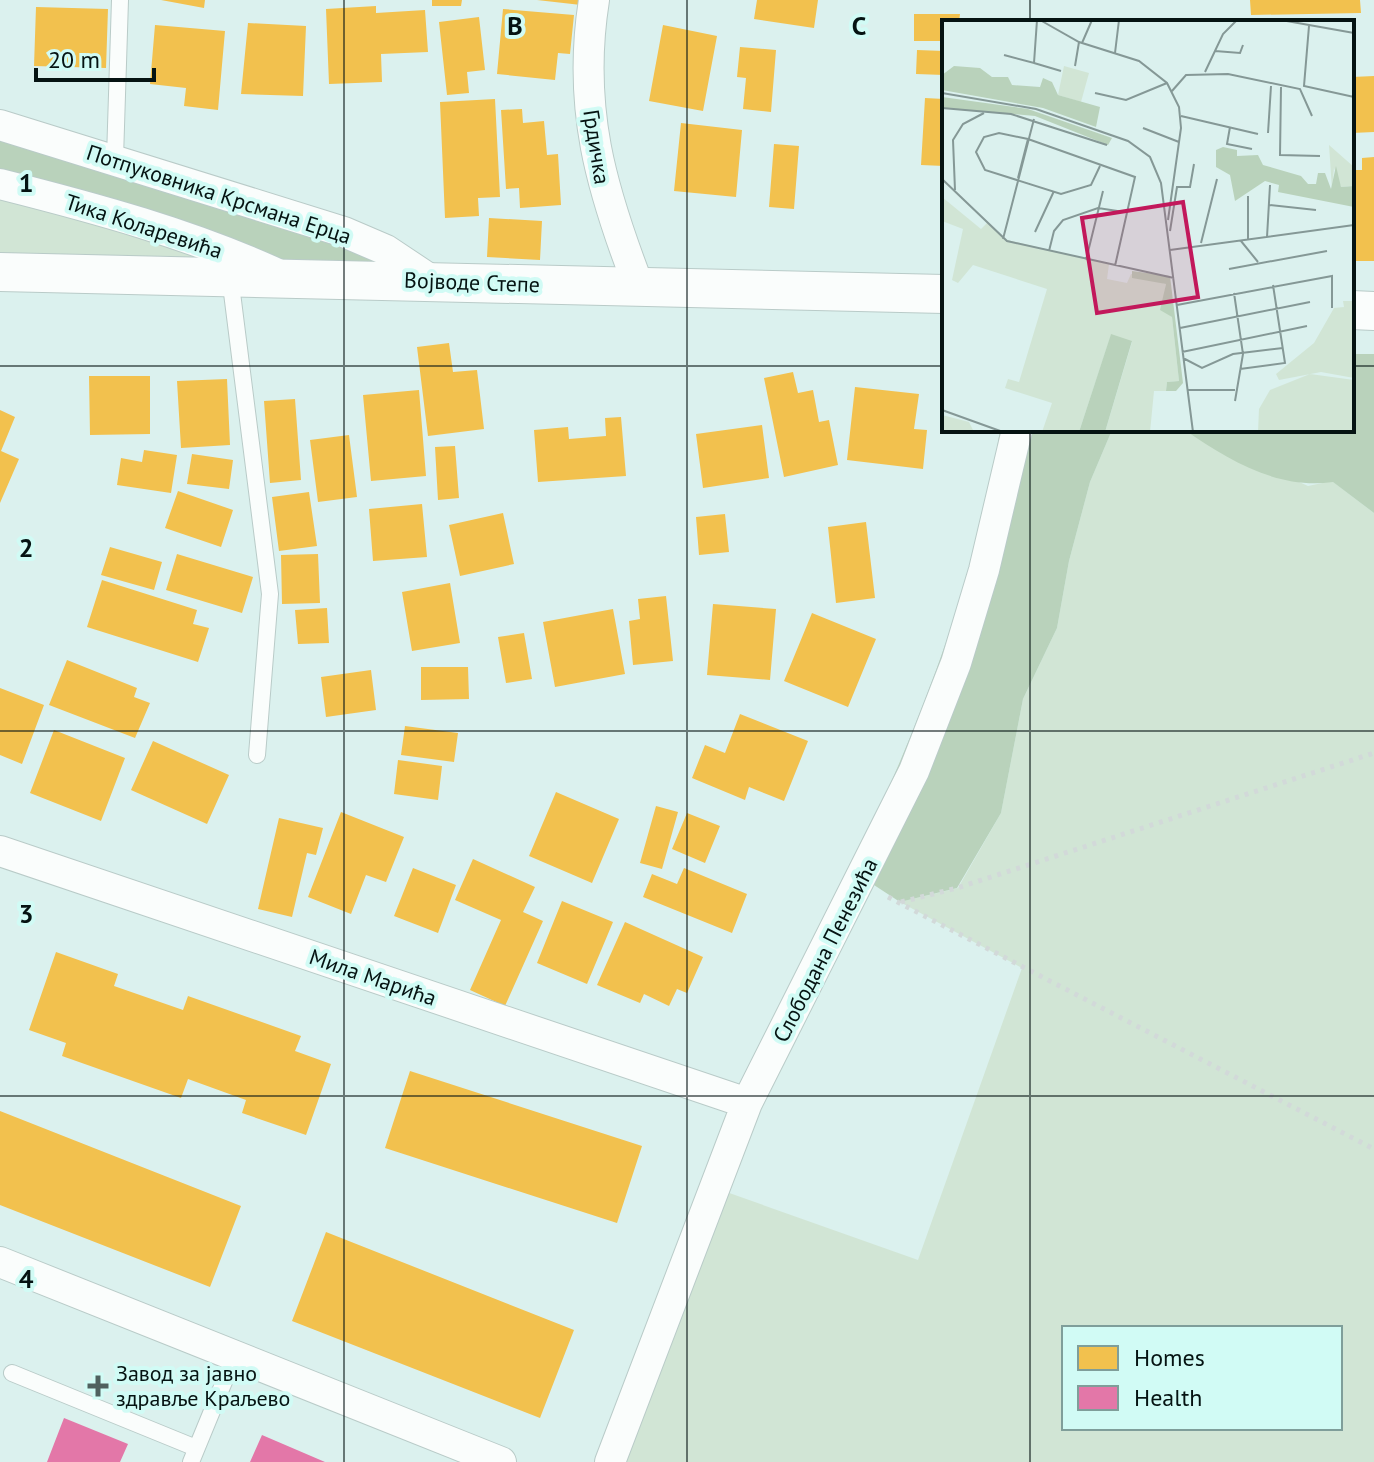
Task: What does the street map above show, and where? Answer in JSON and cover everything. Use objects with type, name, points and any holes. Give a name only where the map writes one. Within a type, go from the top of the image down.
[{"type":"street","name":"Грдичка","points":[[594,0],[589,93],[597,164],[612,219],[639,287]]},
{"type":"street","name":"Потпуковника Крсмана Ерца","points":[[0,125],[115,158],[344,232],[386,250],[431,280]]},
{"type":"street","name":"Тика Коларевића","points":[[0,184],[87,206],[200,242],[285,277]]},
{"type":"street","name":"Војводе Степе","points":[[0,272],[942,294]]},
{"type":"street","points":[[1354,310],[1374,311]]},
{"type":"street","name":"Слободана Пенезића","points":[[610,1462],[747,1103],[860,884],[914,771],[956,663],[984,570],[1017,432]]},
{"type":"street","name":"Мила Марића","points":[[3,861],[747,1103]]},
{"type":"street","points":[[0,1262],[501,1462]]},
{"type":"lane","points":[[115,158],[120,0]]},
{"type":"lane","points":[[230,277],[270,594],[257,755]]},
{"type":"lane","points":[[12,1373],[194,1455],[235,1355]]},
{"type":"path","points":[[900,902],[957,888],[1374,753]]},
{"type":"path","points":[[860,884],[1374,1149]]},
{"type":"green space","points":[[0,125],[115,158],[431,280],[285,277],[0,184]]},
{"type":"green space","points":[[0,184],[245,259],[0,271]]},
{"type":"green space","points":[[1354,354],[1374,354],[1374,513],[1333,482],[1313,483],[1273,477],[1219,452],[1188,432],[1354,432]]},
{"type":"green space","points":[[1000,432],[1111,432],[1090,482],[1069,561],[1057,628],[1023,699],[1001,813],[957,888],[900,902],[851,870],[899,763],[942,655],[976,544]]},
{"type":"green space","points":[[1111,432],[1189,432],[1308,486],[1332,481],[1374,513],[1374,1462],[594,1462],[701,1183],[918,1260],[1022,968],[900,902],[958,888],[1001,813],[1023,699],[1057,628],[1069,561],[1090,482]]},
{"type":"building: Homes","points":[[161,0],[205,0],[204,8]]},
{"type":"building: Homes","points":[[432,0],[462,0],[461,6],[432,6]]},
{"type":"building: Homes","points":[[537,0],[581,0],[581,5]]},
{"type":"building: Homes","points":[[757,0],[818,0],[814,28],[754,19]]},
{"type":"building: Homes","points":[[1250,0],[1360,0],[1361,13],[1251,15]]},
{"type":"building: Homes","points":[[376,6],[376,13],[425,10],[428,52],[381,54],[382,82],[329,84],[326,9]]},
{"type":"building: Homes","points":[[36,7],[108,9],[106,68],[34,66]]},
{"type":"building: Homes","points":[[503,9],[574,15],[570,54],[558,53],[555,80],[497,74]]},
{"type":"building: Homes","points":[[914,14],[960,14],[959,20],[942,20],[942,41],[914,41]]},
{"type":"building: Homes","points":[[479,17],[485,70],[467,72],[469,93],[447,95],[439,22]]},
{"type":"building: Homes","points":[[248,23],[306,26],[303,96],[241,94]]},
{"type":"building: Homes","points":[[155,25],[225,31],[218,110],[184,106],[186,88],[150,84]]},
{"type":"building: Homes","points":[[663,25],[717,36],[703,111],[649,101]]},
{"type":"building: Homes","points":[[740,47],[776,50],[771,112],[743,109],[746,78],[737,77]]},
{"type":"building: Homes","points":[[917,50],[942,51],[942,75],[916,74]]},
{"type":"building: Homes","points":[[1374,76],[1374,132],[1354,133],[1354,77]]},
{"type":"building: Homes","points":[[925,98],[942,99],[942,166],[921,165]]},
{"type":"building: Homes","points":[[495,99],[500,197],[478,198],[479,216],[445,218],[440,102]]},
{"type":"building: Homes","points":[[522,109],[523,123],[544,121],[547,155],[558,154],[561,205],[520,208],[519,188],[506,189],[501,110]]},
{"type":"building: Homes","points":[[681,123],[742,130],[736,197],[674,191]]},
{"type":"building: Homes","points":[[774,144],[799,146],[794,209],[769,207]]},
{"type":"building: Homes","points":[[1374,157],[1374,261],[1354,261],[1354,170],[1362,170],[1362,158]]},
{"type":"building: Homes","points":[[489,218],[542,221],[540,260],[487,257]]},
{"type":"building: Homes","points":[[449,343],[453,372],[477,370],[484,429],[428,436],[417,347]]},
{"type":"building: Homes","points":[[793,372],[798,393],[813,390],[819,422],[829,420],[838,465],[784,477],[764,378]]},
{"type":"building: Homes","points":[[89,376],[150,376],[150,434],[90,435]]},
{"type":"building: Homes","points":[[227,379],[230,445],[181,448],[177,381]]},
{"type":"building: Homes","points":[[855,387],[919,394],[914,429],[927,430],[923,469],[847,460]]},
{"type":"building: Homes","points":[[419,390],[426,476],[371,481],[363,395]]},
{"type":"building: Homes","points":[[295,399],[301,480],[270,483],[264,401]]},
{"type":"building: Homes","points":[[0,410],[15,417],[1,451],[19,459],[0,503]]},
{"type":"building: Homes","points":[[621,417],[626,476],[538,482],[534,430],[568,427],[569,439],[606,436],[605,418]]},
{"type":"building: Homes","points":[[762,425],[769,478],[703,488],[696,434]]},
{"type":"building: Homes","points":[[349,435],[357,497],[318,502],[310,440]]},
{"type":"building: Homes","points":[[455,446],[459,498],[438,500],[435,447]]},
{"type":"building: Homes","points":[[144,450],[177,455],[171,493],[117,485],[121,458],[142,462]]},
{"type":"building: Homes","points":[[192,454],[233,460],[229,489],[187,484]]},
{"type":"building: Homes","points":[[178,491],[233,510],[221,547],[165,528]]},
{"type":"building: Homes","points":[[309,492],[317,546],[279,551],[272,497]]},
{"type":"building: Homes","points":[[422,504],[427,557],[373,561],[369,509]]},
{"type":"building: Homes","points":[[503,513],[514,564],[460,576],[449,525]]},
{"type":"building: Homes","points":[[725,514],[729,552],[699,555],[696,517]]},
{"type":"building: Homes","points":[[866,522],[875,598],[836,603],[828,527]]},
{"type":"building: Homes","points":[[110,547],[162,562],[154,590],[101,575]]},
{"type":"building: Homes","points":[[177,554],[253,577],[242,613],[166,590]]},
{"type":"building: Homes","points":[[318,554],[320,603],[282,604],[281,555]]},
{"type":"building: Homes","points":[[102,580],[197,610],[193,624],[209,628],[198,662],[87,627]]},
{"type":"building: Homes","points":[[450,583],[460,643],[412,651],[402,592]]},
{"type":"building: Homes","points":[[666,596],[673,661],[633,665],[629,621],[640,619],[638,599]]},
{"type":"building: Homes","points":[[713,604],[776,609],[770,680],[707,675]]},
{"type":"building: Homes","points":[[327,608],[329,643],[298,644],[295,610]]},
{"type":"building: Homes","points":[[613,609],[625,674],[555,687],[543,622]]},
{"type":"building: Homes","points":[[812,613],[876,639],[848,707],[784,681]]},
{"type":"building: Homes","points":[[524,633],[532,679],[506,683],[498,637]]},
{"type":"building: Homes","points":[[67,660],[137,688],[134,697],[150,703],[135,738],[49,705]]},
{"type":"building: Homes","points":[[421,667],[468,667],[469,699],[421,700]]},
{"type":"building: Homes","points":[[371,670],[376,710],[326,717],[321,677]]},
{"type":"building: Homes","points":[[0,688],[44,705],[22,764],[0,755]]},
{"type":"building: Homes","points":[[740,714],[808,741],[784,801],[749,787],[745,800],[692,778],[705,745],[725,753]]},
{"type":"building: Homes","points":[[405,726],[458,733],[454,762],[401,755]]},
{"type":"building: Homes","points":[[54,730],[125,758],[101,821],[30,793]]},
{"type":"building: Homes","points":[[153,741],[229,775],[207,824],[131,790]]},
{"type":"building: Homes","points":[[398,760],[442,766],[438,800],[394,794]]},
{"type":"building: Homes","points":[[556,792],[619,819],[592,883],[529,856]]},
{"type":"building: Homes","points":[[656,806],[678,812],[662,869],[640,863]]},
{"type":"building: Homes","points":[[341,812],[404,837],[386,882],[366,875],[351,914],[308,897]]},
{"type":"building: Homes","points":[[687,813],[720,826],[705,863],[672,849]]},
{"type":"building: Homes","points":[[279,818],[323,828],[316,855],[307,853],[292,917],[258,909]]},
{"type":"building: Homes","points":[[473,859],[535,887],[523,912],[543,921],[505,1006],[470,990],[501,920],[455,900]]},
{"type":"building: Homes","points":[[413,868],[456,885],[438,933],[394,916]]},
{"type":"building: Homes","points":[[684,868],[747,894],[732,933],[643,897],[652,874],[677,884]]},
{"type":"building: Homes","points":[[562,901],[613,922],[587,984],[537,963]]},
{"type":"building: Homes","points":[[625,922],[703,957],[687,993],[677,989],[669,1006],[644,994],[640,1003],[597,985]]},
{"type":"building: Homes","points":[[56,952],[118,974],[114,986],[183,1010],[188,996],[301,1036],[295,1051],[331,1064],[306,1135],[242,1113],[246,1100],[188,1079],[181,1098],[62,1056],[66,1043],[29,1030]]},
{"type":"building: Homes","points":[[410,1071],[642,1146],[617,1223],[385,1148]]},
{"type":"building: Homes","points":[[0,1111],[241,1206],[210,1287],[0,1205]]},
{"type":"building: Homes","points":[[326,1232],[574,1330],[540,1418],[292,1321]]},
{"type":"building: Health","points":[[64,1418],[128,1444],[120,1462],[47,1462]]},
{"type":"building: Health","points":[[262,1435],[325,1462],[250,1462]]},
{"type":"place","name":"Завод за јавно здравље Краљево","points":[[98,1386]]}]
